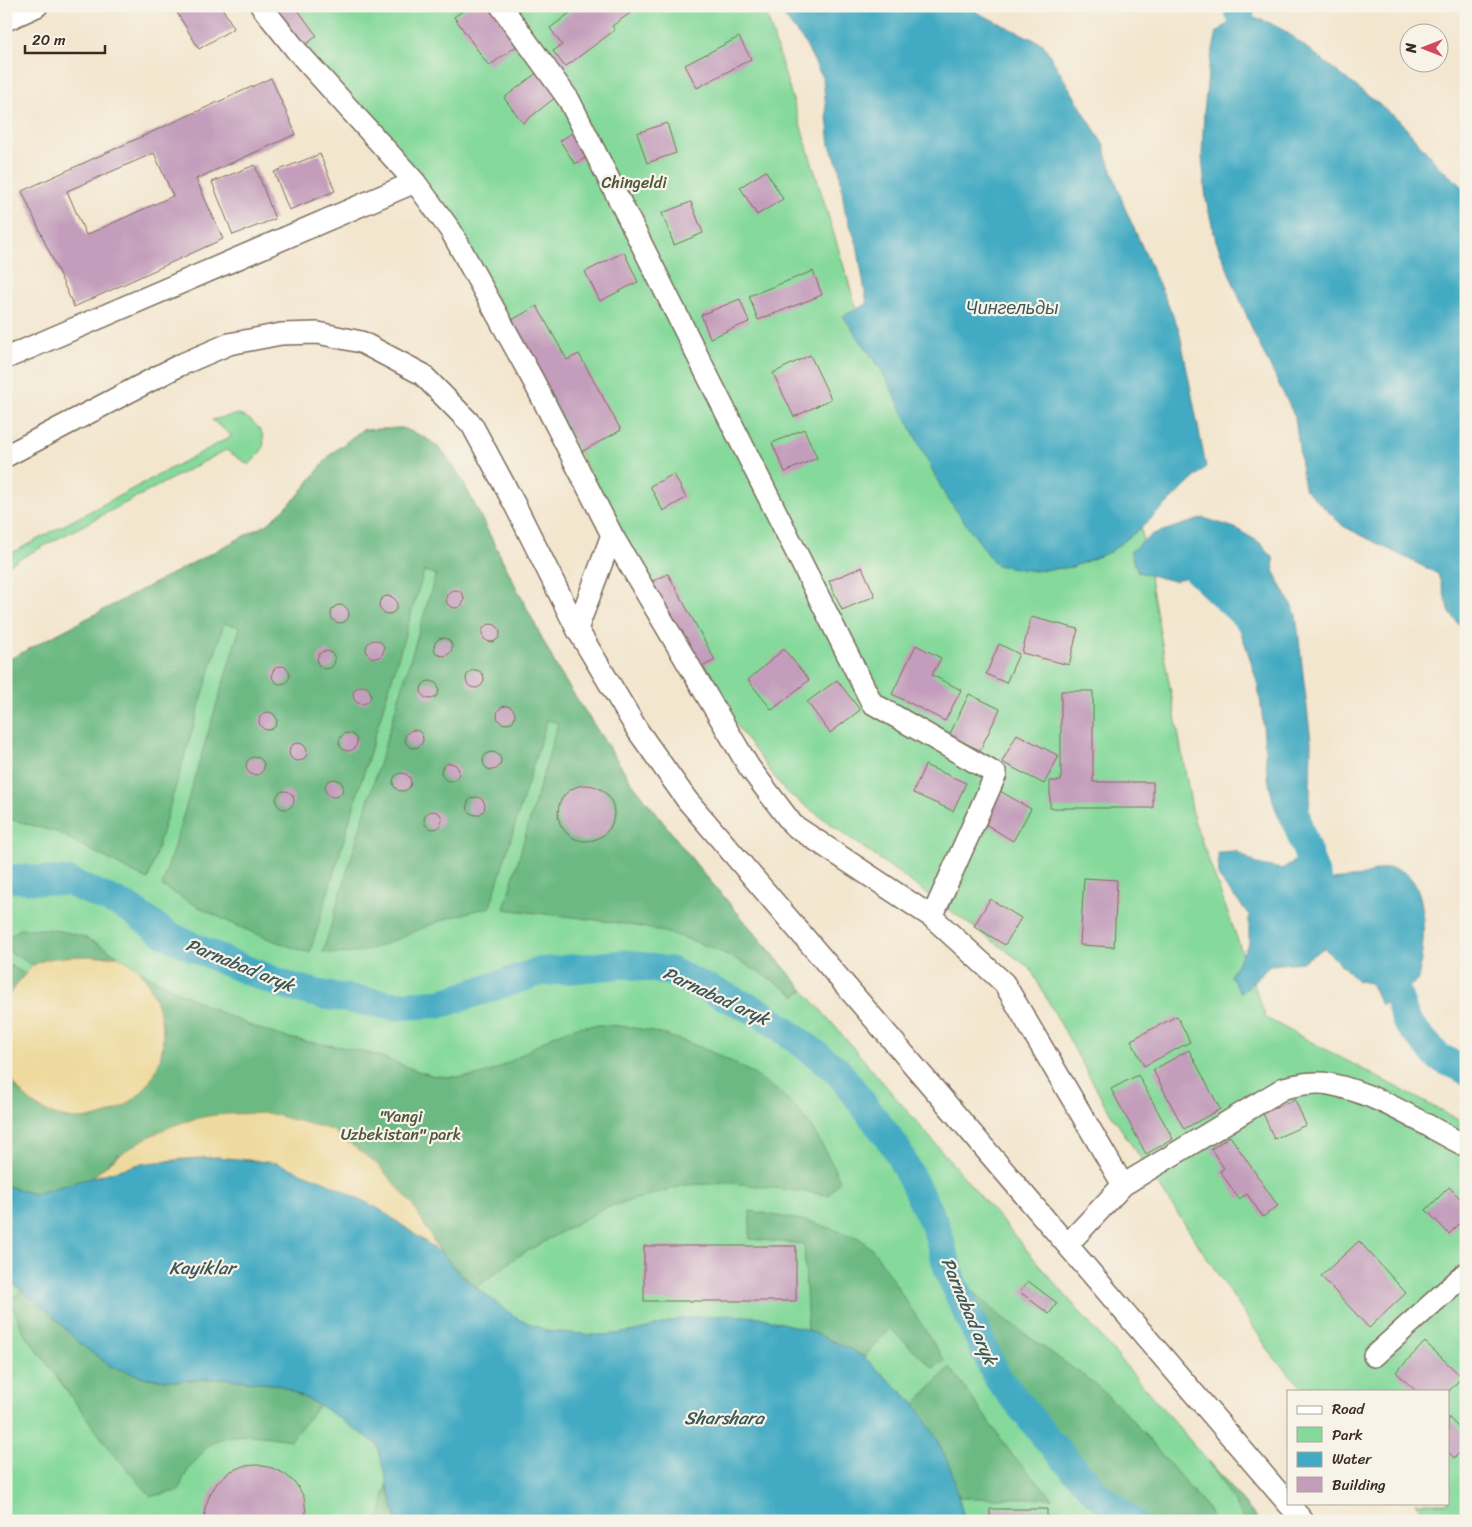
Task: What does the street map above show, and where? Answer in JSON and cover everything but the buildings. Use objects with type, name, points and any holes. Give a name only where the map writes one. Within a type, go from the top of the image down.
[{"type":"street","points":[[6,20],[37,6]]},
{"type":"street","points":[[261,6],[297,52],[415,182],[451,231],[533,380],[612,535],[749,767],[793,825],[932,917],[1004,983],[1123,1185]]},
{"type":"street","points":[[501,6],[569,100],[872,703],[996,774],[932,917]]},
{"type":"street","points":[[6,358],[415,182]]},
{"type":"street","points":[[6,456],[180,365],[229,344],[281,334],[318,333],[361,342],[422,374],[472,425],[515,505],[577,629],[638,732],[687,800],[1287,1502]]},
{"type":"street","points":[[577,629],[612,535]]},
{"type":"street","points":[[1068,1244],[1123,1185],[1284,1088],[1305,1084],[1328,1083],[1357,1092],[1466,1146]]},
{"type":"street","points":[[1374,1356],[1466,1273]]},
{"type":"street","points":[[1289,1504],[1303,1521]]},
{"type":"green space","name":"Chingeldi","points":[[266,6],[764,6],[855,303],[945,495],[996,564],[1034,571],[1072,567],[1110,552],[1141,528],[1194,820],[1266,1018],[1466,1124],[1466,1521],[1432,1521],[1416,1504],[1450,1504],[1450,1390],[1305,1390],[1274,1358],[1105,1105],[1030,968],[785,791],[699,675],[472,253]]},
{"type":"green space","points":[[238,414],[255,424],[264,440],[260,453],[249,465],[226,450],[6,566],[6,556],[232,436],[212,420]]},
{"type":"green space","name":"\"Yangi Uzbekistan\" park","points":[[402,428],[423,437],[438,447],[455,469],[558,670],[630,780],[699,868],[1259,1521],[6,1521],[6,661],[269,523],[297,497],[331,454],[362,430]]},
{"type":"green space","points":[[402,428],[431,442],[450,461],[462,480],[558,670],[630,780],[699,868],[803,990],[796,996],[737,960],[712,948],[675,935],[603,921],[504,909],[558,723],[547,720],[490,907],[430,925],[365,951],[337,954],[323,952],[436,574],[424,571],[310,953],[271,940],[234,924],[162,886],[240,627],[224,623],[148,880],[56,832],[6,818],[6,661],[269,523],[297,497],[331,454],[362,430]]},
{"type":"green space","points":[[20,929],[60,931],[83,937],[118,956],[67,957],[33,965],[6,950],[6,938]]},
{"type":"green space","points":[[6,963],[25,974],[13,988],[6,1003]]},
{"type":"green space","points":[[140,971],[232,1018],[271,1033],[369,1053],[431,1075],[439,1076],[463,1077],[493,1071],[549,1038],[579,1027],[605,1025],[633,1028],[664,1035],[724,1058],[775,1089],[808,1122],[840,1180],[829,1195],[733,1183],[686,1185],[604,1208],[515,1258],[477,1287],[447,1259],[432,1239],[412,1204],[118,1154],[92,1178],[34,1194],[6,1186],[6,1071],[18,1090],[38,1108],[63,1118],[90,1119],[115,1112],[163,1050],[163,1024],[154,997]]},
{"type":"green space","points":[[750,1211],[812,1222],[859,1238],[874,1251],[945,1361],[933,1368],[890,1328],[864,1357],[808,1330],[804,1244],[750,1239]]},
{"type":"green space","points":[[21,1289],[50,1313],[79,1343],[112,1367],[147,1378],[177,1381],[223,1378],[279,1385],[319,1405],[291,1440],[250,1435],[220,1439],[207,1447],[192,1466],[184,1477],[179,1491],[151,1496],[114,1455],[23,1331],[11,1302]]},
{"type":"green space","points":[[971,1289],[1000,1316],[1095,1384],[1128,1415],[1207,1508],[1214,1521],[1151,1521],[1117,1496],[1093,1473],[1034,1405],[981,1331]]},
{"type":"green space","points":[[950,1367],[1013,1456],[1053,1498],[960,1498],[936,1438],[915,1404]]},
{"type":"green space","points":[[1209,1461],[1259,1521],[1245,1521]]},
{"type":"green space","points":[[387,1485],[397,1521],[379,1521]]},
{"type":"sand","points":[[118,956],[140,971],[158,1008],[163,1043],[155,1072],[138,1096],[113,1112],[85,1119],[57,1115],[30,1101],[8,1074],[5,1058],[5,1009],[7,1000],[20,980],[33,966],[40,962],[61,957]]},
{"type":"sand","points":[[267,1113],[332,1130],[378,1165],[412,1204],[440,1252],[379,1209],[277,1163],[217,1157],[181,1159],[140,1164],[92,1178],[118,1156],[146,1138],[176,1125],[216,1115]]},
{"type":"water","name":"Чингельды","points":[[783,6],[970,6],[978,13],[1043,44],[1103,144],[1124,206],[1179,329],[1206,467],[1141,528],[1110,552],[1072,567],[1034,571],[996,565],[945,495],[882,371],[843,316],[867,304],[857,244],[845,212],[839,167],[830,146],[823,79],[805,43],[785,18]]},
{"type":"water","points":[[1240,14],[1268,22],[1285,31],[1399,120],[1439,167],[1466,189],[1466,634],[1450,613],[1438,574],[1343,526],[1304,488],[1295,417],[1255,336],[1216,241],[1206,200],[1202,156],[1209,66],[1217,32]]},
{"type":"water","points":[[1204,518],[1235,528],[1259,542],[1273,557],[1274,572],[1296,614],[1311,741],[1310,797],[1306,836],[1291,837],[1280,820],[1273,801],[1255,675],[1242,635],[1215,568],[1174,581],[1138,572],[1130,552],[1153,534]]},
{"type":"water","points":[[1236,851],[1257,864],[1282,869],[1302,856],[1320,869],[1329,880],[1361,876],[1386,868],[1397,869],[1409,876],[1417,887],[1423,918],[1422,952],[1418,980],[1389,1002],[1381,1005],[1370,983],[1358,981],[1324,948],[1302,962],[1271,965],[1241,993],[1230,976],[1249,943],[1249,915],[1219,878],[1218,852]]},
{"type":"water","points":[[217,1157],[277,1163],[326,1182],[379,1209],[440,1252],[460,1275],[518,1319],[549,1331],[595,1335],[616,1334],[640,1330],[683,1318],[729,1315],[760,1317],[808,1330],[852,1350],[864,1357],[915,1404],[936,1437],[951,1470],[965,1521],[397,1521],[377,1444],[319,1405],[279,1385],[223,1378],[177,1381],[147,1378],[112,1367],[79,1343],[50,1313],[6,1278],[6,1186],[34,1194],[140,1164]]},
{"type":"waterway","points":[[1237,6],[1240,14]]},
{"type":"waterway","points":[[1171,546],[1255,625]]},
{"type":"waterway","points":[[1293,799],[1298,826],[1323,897]]},
{"type":"waterway","name":"Parnabad aryk","points":[[6,878],[69,882],[127,907],[167,935],[224,961],[284,985],[323,995],[397,1006],[443,1003],[539,972],[626,964],[670,971],[763,1014],[837,1070],[895,1146],[936,1227],[950,1275],[997,1377],[1052,1445],[1098,1495],[1131,1521]]},
{"type":"waterway","points":[[1385,957],[1406,1021],[1438,1057],[1466,1070]]},
{"type":"water label","name":"Kayiklar","points":[[202,1268]]},
{"type":"water label","name":"Sharshara","points":[[724,1418]]}]
